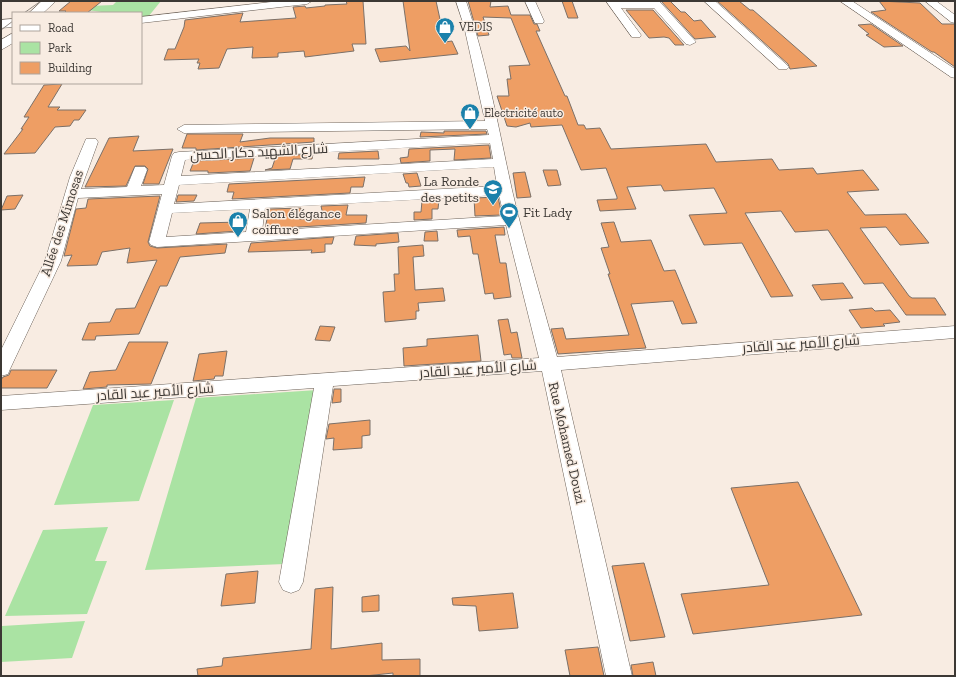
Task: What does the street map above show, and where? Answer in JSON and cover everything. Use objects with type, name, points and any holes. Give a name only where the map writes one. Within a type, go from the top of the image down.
[{"type":"main road","points":[[36,12],[50,1]]},
{"type":"main road","points":[[45,12],[59,1]]},
{"type":"main road","points":[[1,24],[12,23]]},
{"type":"main road","points":[[1,24],[12,30]]},
{"type":"main road","points":[[1,39],[12,31]]},
{"type":"main road","points":[[1,39],[12,36]]},
{"type":"main road","points":[[1,46],[12,37]]},
{"type":"street","points":[[142,20],[307,1]]},
{"type":"street","name":"Rue Mohamed Douzi","points":[[461,1],[469,26],[495,132],[505,190],[550,364],[620,676]]},
{"type":"street","points":[[530,1],[539,21]]},
{"type":"street","points":[[708,1],[783,67]]},
{"type":"street","points":[[845,1],[955,74]]},
{"type":"street","points":[[930,1],[955,20]]},
{"type":"street","points":[[612,3],[654,3],[690,42]]},
{"type":"street","points":[[612,3],[636,34]]},
{"type":"street","points":[[184,129],[495,132]]},
{"type":"street","name":"شارع الشهيد دكار الحسن","points":[[495,132],[268,152],[179,156],[157,242],[513,220]]},
{"type":"street","name":"Allée des Mimosas","points":[[1,369],[53,261],[77,177],[91,142]]},
{"type":"street","points":[[262,176],[268,152]]},
{"type":"street","points":[[73,194],[132,192],[171,185],[262,176],[500,163]]},
{"type":"street","points":[[391,169],[393,196]]},
{"type":"street","points":[[132,192],[140,170]]},
{"type":"street","points":[[165,208],[505,190]]},
{"type":"street","points":[[253,236],[258,204]]},
{"type":"street","name":"شارع الأمير عبد القادر","points":[[1,403],[550,364],[955,332]]},
{"type":"street","points":[[291,582],[325,380]]},
{"type":"green space","points":[[117,1],[161,1],[148,17],[142,18],[142,12],[102,12],[65,7],[113,5]]},
{"type":"green space","points":[[317,390],[285,564],[145,570],[196,398]]},
{"type":"green space","points":[[174,400],[139,501],[54,505],[93,405]]},
{"type":"green space","points":[[108,527],[95,561],[107,561],[87,614],[5,616],[43,530]]},
{"type":"green space","points":[[85,621],[72,658],[1,662],[2,626]]},
{"type":"building","points":[[71,1],[102,1],[88,12],[59,11]]},
{"type":"building","points":[[346,1],[363,1],[366,44],[352,44],[354,51],[305,57],[304,51],[278,53],[278,57],[252,58],[253,47],[227,49],[219,68],[198,69],[200,63],[197,63],[199,59],[164,60],[168,49],[175,49],[184,27],[185,20],[243,13],[240,22],[296,18],[293,7],[305,6],[306,8],[347,4]]},
{"type":"building","points":[[403,1],[436,1],[445,42],[452,41],[458,54],[380,62],[375,49],[406,46],[410,51]]},
{"type":"building","points":[[468,1],[491,1],[490,7],[508,6],[511,15],[530,15],[534,24],[537,24],[540,31],[536,31],[565,96],[567,96],[578,125],[584,125],[586,129],[600,128],[611,149],[706,144],[716,162],[772,159],[779,170],[813,168],[817,174],[863,170],[879,190],[847,192],[865,215],[906,214],[929,243],[900,245],[886,227],[860,228],[909,296],[912,298],[935,298],[946,315],[906,315],[883,283],[864,284],[828,230],[795,232],[781,211],[745,213],[793,296],[771,297],[742,243],[704,245],[689,215],[727,213],[714,188],[664,191],[661,185],[627,187],[636,209],[600,211],[597,200],[617,199],[606,168],[581,170],[562,125],[531,127],[530,123],[516,127],[507,126],[497,96],[509,96],[507,79],[511,79],[509,66],[530,65],[511,18],[483,17],[489,35],[478,36]]},
{"type":"building","points":[[562,1],[572,1],[578,18],[568,18]]},
{"type":"building","points":[[661,1],[670,1],[681,12],[685,12],[694,21],[701,20],[716,37],[695,39]]},
{"type":"building","points":[[717,1],[739,1],[750,10],[753,10],[817,66],[790,69],[788,64]]},
{"type":"building","points":[[879,1],[920,3],[942,24],[955,24],[955,67],[871,12],[886,10]]},
{"type":"building","points":[[626,10],[653,10],[684,45],[675,45],[669,38],[664,37],[649,38]]},
{"type":"building","points":[[871,24],[903,46],[884,47],[866,35],[869,34],[858,25]]},
{"type":"building","points":[[62,84],[48,107],[60,107],[57,110],[86,110],[79,120],[74,120],[70,126],[55,127],[35,153],[4,154],[23,129],[21,129],[29,117],[24,117],[44,85]]},
{"type":"building","points":[[444,131],[486,131],[487,134],[420,137],[421,132],[444,133]]},
{"type":"building","points":[[187,134],[243,134],[240,142],[270,138],[314,138],[314,142],[196,150],[196,148],[182,148]]},
{"type":"building","points":[[139,136],[133,151],[173,149],[159,184],[143,184],[148,169],[145,166],[135,166],[126,186],[85,187],[109,138]]},
{"type":"building","points":[[489,145],[491,158],[454,160],[455,149],[430,150],[430,161],[401,163],[400,158],[408,157],[409,149]]},
{"type":"building","points":[[378,151],[379,159],[338,159],[339,153]]},
{"type":"building","points":[[313,154],[312,159],[293,159],[290,169],[265,170],[272,168],[276,156]]},
{"type":"building","points":[[254,158],[250,171],[208,173],[208,171],[190,171],[194,161]]},
{"type":"building","points":[[543,170],[557,170],[561,185],[548,186]]},
{"type":"building","points":[[525,172],[531,197],[517,198],[513,173]]},
{"type":"building","points":[[417,173],[421,186],[409,187],[403,174]]},
{"type":"building","points":[[365,177],[363,187],[351,187],[350,193],[232,199],[234,192],[227,192],[229,184]]},
{"type":"building","points":[[23,195],[15,209],[1,210],[7,196]]},
{"type":"building","points":[[178,195],[197,195],[194,201],[176,202]]},
{"type":"building","points":[[160,196],[148,242],[150,246],[157,248],[227,244],[225,253],[180,257],[167,286],[160,286],[139,334],[96,336],[95,340],[82,340],[89,323],[110,322],[116,309],[135,308],[157,260],[127,263],[130,248],[102,252],[97,265],[67,266],[72,255],[64,256],[76,209],[86,208],[88,199]]},
{"type":"building","points":[[498,197],[502,215],[475,216],[474,198]]},
{"type":"building","points":[[439,200],[438,209],[432,209],[432,219],[414,220],[414,212],[421,212],[422,201]]},
{"type":"building","points":[[348,205],[346,215],[367,215],[366,223],[265,229],[269,209],[301,208],[299,219],[324,219],[321,206]]},
{"type":"building","points":[[241,222],[238,231],[196,234],[200,223]]},
{"type":"building","points":[[614,222],[621,242],[651,240],[664,271],[675,270],[697,323],[682,324],[673,301],[631,304],[646,348],[558,354],[551,329],[563,328],[566,339],[629,335],[608,274],[610,274],[601,248],[609,247],[601,223]]},
{"type":"building","points":[[504,227],[505,235],[495,235],[500,263],[506,263],[511,297],[494,299],[493,293],[485,294],[478,254],[473,254],[470,236],[458,237],[457,230]]},
{"type":"building","points":[[437,231],[438,241],[424,241],[425,232]]},
{"type":"building","points":[[398,233],[399,242],[376,244],[376,246],[354,245],[356,236]]},
{"type":"building","points":[[334,237],[332,244],[325,244],[325,252],[311,253],[312,250],[248,252],[251,243]]},
{"type":"building","points":[[423,245],[424,256],[413,257],[415,290],[443,288],[445,301],[418,303],[419,311],[416,311],[416,319],[385,322],[383,292],[395,291],[394,274],[399,274],[398,247]]},
{"type":"building","points":[[843,283],[853,298],[821,300],[812,285]]},
{"type":"building","points":[[872,308],[875,311],[890,310],[900,322],[883,324],[885,326],[861,328],[849,310]]},
{"type":"building","points":[[508,319],[511,333],[517,332],[522,358],[512,358],[511,354],[504,355],[498,320]]},
{"type":"building","points":[[320,326],[335,327],[330,341],[315,340]]},
{"type":"building","points":[[478,335],[481,361],[404,366],[403,348],[427,346],[427,339]]},
{"type":"building","points":[[129,342],[168,342],[151,384],[107,385],[107,387],[83,389],[90,372],[116,370]]},
{"type":"building","points":[[227,351],[223,376],[215,376],[214,379],[193,381],[199,354]]},
{"type":"building","points":[[11,370],[57,370],[47,388],[1,388],[1,380],[3,377],[9,375]]},
{"type":"building","points":[[334,389],[341,389],[341,402],[332,403]]},
{"type":"building","points":[[370,420],[370,435],[362,436],[362,448],[333,450],[334,438],[326,439],[329,424]]},
{"type":"building","points":[[798,482],[862,615],[693,634],[681,594],[769,585],[731,488]]},
{"type":"building","points":[[644,563],[665,637],[630,641],[612,566]]},
{"type":"building","points":[[258,571],[255,603],[221,606],[226,574]]},
{"type":"building","points":[[333,587],[331,649],[382,643],[382,660],[420,659],[420,676],[393,676],[393,673],[365,676],[198,676],[197,669],[222,666],[223,658],[311,649],[315,589]]},
{"type":"building","points":[[513,593],[518,628],[479,631],[476,606],[453,605],[452,598]]},
{"type":"building","points":[[379,595],[379,611],[362,612],[362,597]]},
{"type":"building","points":[[598,647],[604,676],[570,676],[565,650]]},
{"type":"building","points":[[653,662],[656,676],[633,676],[631,665]]},
{"type":"tram line","points":[[25,12],[41,1]]},
{"type":"tram line","points":[[1,30],[12,22]]},
{"type":"place","name":"VEDIS","points":[[445,44]]},
{"type":"place","name":"Electricité auto","points":[[470,130]]},
{"type":"place","name":"La Ronde des petits","points":[[493,206]]},
{"type":"place","name":"Fit Lady","points":[[509,229]]},
{"type":"place","name":"Salon élégance coiffure","points":[[238,238]]}]
